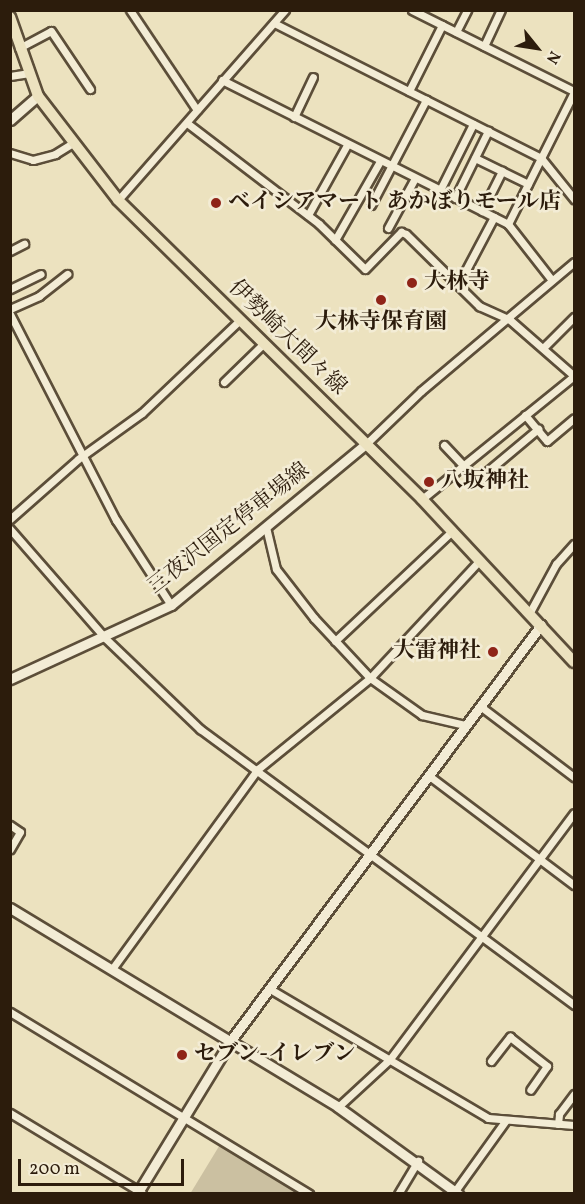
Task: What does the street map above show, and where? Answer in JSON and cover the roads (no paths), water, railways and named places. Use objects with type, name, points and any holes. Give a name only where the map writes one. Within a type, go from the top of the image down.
[{"type":"main road","name":"伊勢崎大間々線","points":[[10,17],[19,48],[38,96],[71,144],[118,200],[422,499],[530,612],[574,662]]},
{"type":"street","points":[[130,10],[197,110]]},
{"type":"street","points":[[118,200],[285,10]]},
{"type":"street","points":[[412,10],[574,92],[508,224]]},
{"type":"street","points":[[456,32],[467,10]]},
{"type":"street","points":[[484,46],[501,10]]},
{"type":"street","points":[[274,23],[542,158],[574,199]]},
{"type":"street","points":[[409,91],[442,26]]},
{"type":"street","points":[[19,48],[51,31],[90,89]]},
{"type":"street","points":[[10,76],[28,73]]},
{"type":"street","points":[[294,117],[313,77]]},
{"type":"street","points":[[222,80],[347,145],[508,224],[551,279]]},
{"type":"street","points":[[10,120],[38,96]]},
{"type":"street","points":[[371,205],[426,100]]},
{"type":"street","points":[[187,123],[308,216],[365,269],[403,232],[479,306],[507,318],[574,376],[462,464],[422,499]]},
{"type":"street","points":[[440,190],[473,124]]},
{"type":"street","points":[[455,198],[488,131]]},
{"type":"street","points":[[10,153],[33,160],[55,154],[71,144]]},
{"type":"street","points":[[308,216],[347,145]]},
{"type":"street","points":[[475,158],[528,184]]},
{"type":"street","points":[[335,240],[380,161]]},
{"type":"street","points":[[482,211],[502,171]]},
{"type":"street","points":[[388,228],[415,178]]},
{"type":"street","points":[[458,285],[494,217]]},
{"type":"street","points":[[10,251],[24,244]]},
{"type":"street","points":[[366,443],[551,279],[574,263]]},
{"type":"street","points":[[10,289],[41,274]]},
{"type":"street","points":[[68,274],[39,296],[10,312],[82,457],[125,537],[171,604]]},
{"type":"street","points":[[543,348],[574,317]]},
{"type":"street","points":[[10,519],[82,457],[125,428],[240,320]]},
{"type":"street","points":[[224,382],[264,343]]},
{"type":"street","points":[[525,415],[547,441],[574,418]]},
{"type":"street","points":[[444,444],[477,480],[538,429]]},
{"type":"street","name":"三夜沢国定停車場線","points":[[10,680],[105,638],[171,604],[366,443]]},
{"type":"street","points":[[266,527],[276,569],[335,641],[370,678],[422,715],[465,724]]},
{"type":"street","points":[[10,529],[105,638],[200,729],[371,852],[574,1005]]},
{"type":"street","points":[[335,641],[452,531]]},
{"type":"street","points":[[530,612],[556,564],[574,544]]},
{"type":"street","points":[[112,969],[258,769],[370,678],[480,560]]},
{"type":"street","points":[[10,1113],[139,1193],[231,1040],[541,625]]},
{"type":"street","points":[[480,706],[574,777]]},
{"type":"street","points":[[428,775],[574,885]]},
{"type":"street","points":[[338,1107],[390,1059],[574,813]]},
{"type":"street","points":[[10,825],[20,832],[10,849]]},
{"type":"street","points":[[10,908],[338,1107],[418,1161],[456,1192],[506,1120]]},
{"type":"street","points":[[270,989],[488,1118],[574,1125]]},
{"type":"street","points":[[10,1012],[309,1194]]},
{"type":"street","points":[[491,1061],[510,1037],[547,1066],[530,1090]]},
{"type":"street","points":[[558,1124],[559,1114],[574,1094]]},
{"type":"street","points":[[398,1194],[418,1161]]},
{"type":"place","name":"ベイシアマート あかぼりモール店","points":[[216,203]]},
{"type":"place","name":"大林寺","points":[[412,283]]},
{"type":"place","name":"大林寺保育園","points":[[381,300]]},
{"type":"place","name":"八坂神社","points":[[429,482]]},
{"type":"place","name":"大雷神社","points":[[493,652]]},
{"type":"place","name":"セブン-イレブン","points":[[182,1055]]}]
